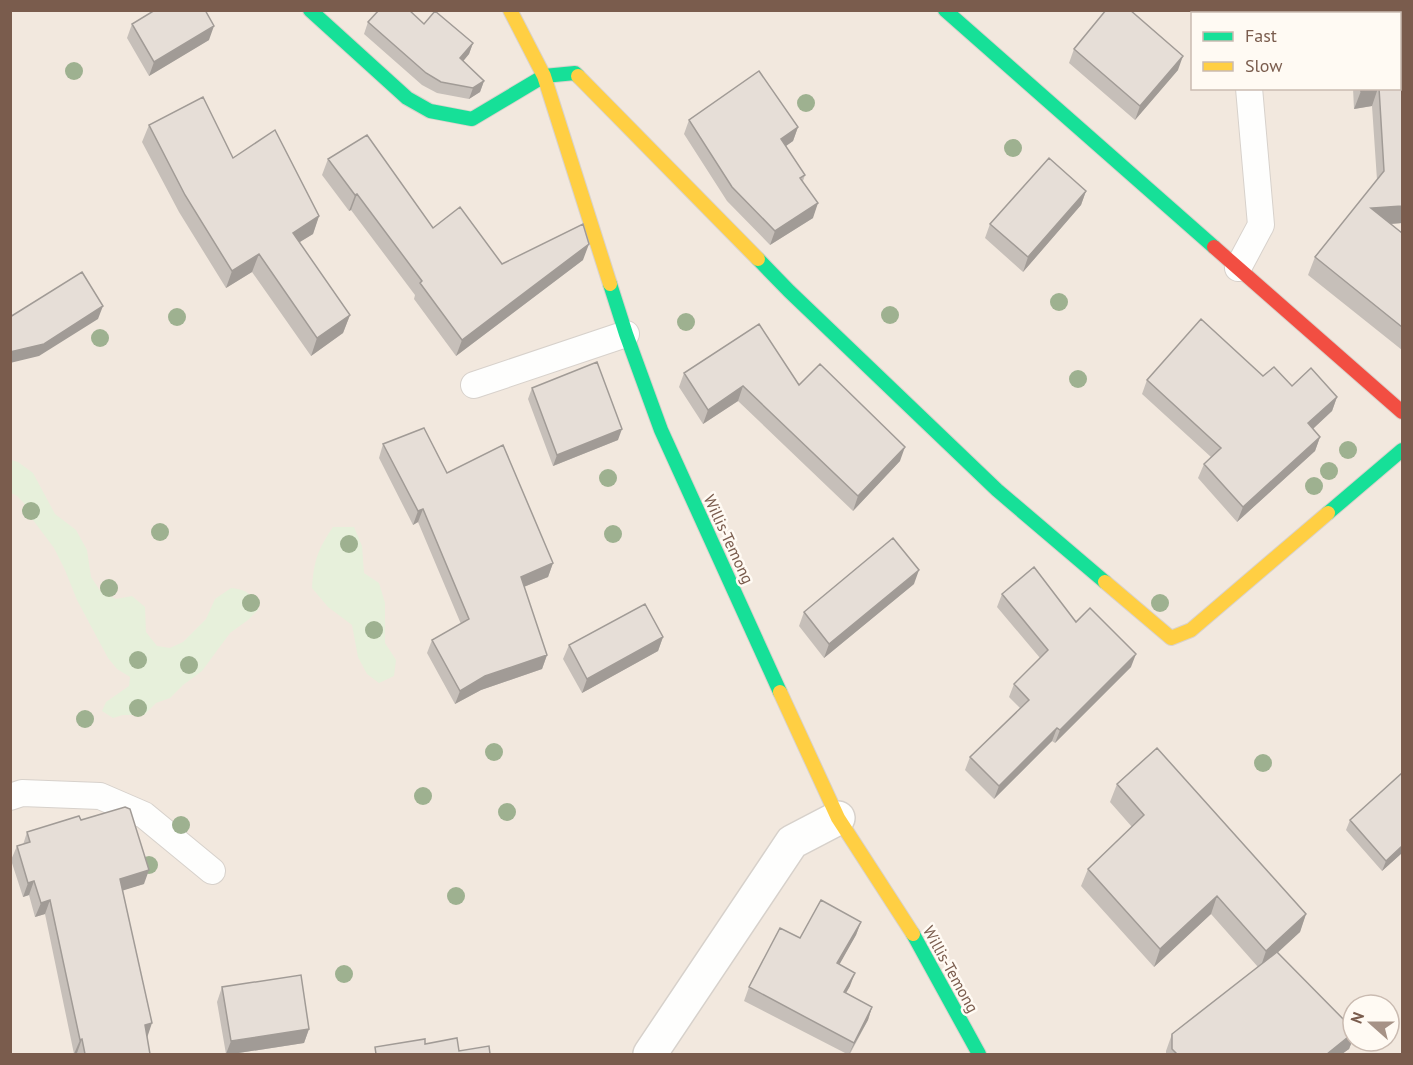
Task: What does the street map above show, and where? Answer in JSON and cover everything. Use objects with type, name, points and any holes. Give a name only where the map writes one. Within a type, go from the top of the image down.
[{"type":"street","points":[[310,10],[408,98],[430,111],[472,119],[544,76],[575,73],[789,291],[989,482],[1171,638],[1191,630],[1402,450]]},
{"type":"street","name":"Willis-Temong","points":[[510,10],[544,76],[626,334],[661,430],[838,818],[920,944],[979,1054]]},
{"type":"street","points":[[945,10],[1402,412]]},
{"type":"street","points":[[650,1054],[792,842],[838,818]]},
{"type":"lane","points":[[1238,268],[1261,225],[1249,90]]},
{"type":"lane","points":[[474,385],[626,334]]},
{"type":"lane","points":[[10,797],[22,793],[100,796],[144,815],[212,871]]},
{"type":"shaded area","points":[[11,11],[1402,11],[1402,1054],[11,1054]]},
{"type":"green space","points":[[11,460],[18,462],[33,473],[55,514],[76,530],[87,550],[91,577],[101,592],[116,599],[132,596],[145,607],[146,632],[157,646],[170,648],[183,642],[206,619],[215,599],[231,588],[249,594],[259,609],[230,633],[202,671],[170,698],[156,703],[144,715],[123,715],[113,718],[102,711],[106,702],[129,686],[130,677],[117,669],[108,658],[77,600],[54,548],[33,520],[24,503],[11,493]]},
{"type":"green space","points":[[333,527],[354,527],[362,546],[364,573],[379,583],[385,603],[385,643],[396,660],[394,676],[379,683],[367,674],[358,657],[352,625],[328,607],[312,588],[318,555]]},
{"type":"building","points":[[155,10],[205,10],[214,26],[154,62],[132,24]]},
{"type":"building","points":[[379,10],[409,10],[424,24],[435,11],[473,43],[460,58],[484,81],[473,88],[441,82],[426,73],[368,22]]},
{"type":"building","points":[[1106,10],[1130,10],[1183,56],[1140,106],[1074,49]]},
{"type":"building","points":[[1356,10],[1402,10],[1402,206],[1371,208],[1402,233],[1402,327],[1315,257],[1384,171],[1379,90],[1401,90],[1401,12],[1356,12]]},
{"type":"building","points":[[759,71],[798,127],[781,139],[805,175],[800,178],[818,203],[775,231],[732,187],[689,120]]},
{"type":"building","points":[[203,97],[233,158],[275,130],[319,216],[293,233],[350,315],[317,338],[259,254],[232,271],[185,195],[149,125]]},
{"type":"building","points":[[367,135],[433,228],[460,207],[502,264],[583,224],[589,244],[462,340],[420,283],[422,281],[328,159]]},
{"type":"building","points":[[1049,158],[1086,191],[1028,257],[990,224]]},
{"type":"building","points":[[82,272],[103,306],[44,344],[10,352],[10,317]]},
{"type":"building","points":[[1201,319],[1263,376],[1274,367],[1292,386],[1311,368],[1337,397],[1308,423],[1320,437],[1243,507],[1204,464],[1221,448],[1147,380]]},
{"type":"building","points":[[759,324],[799,385],[820,364],[905,447],[858,496],[743,386],[708,410],[684,373]]},
{"type":"building","points":[[597,362],[622,429],[557,455],[532,388]]},
{"type":"building","points":[[424,428],[447,473],[503,445],[553,563],[521,577],[547,655],[485,676],[460,691],[432,640],[469,619],[423,509],[418,511],[383,444]]},
{"type":"building","points":[[893,538],[919,570],[829,644],[804,612]]},
{"type":"building","points":[[1034,567],[1076,622],[1090,608],[1136,654],[1060,730],[1057,728],[999,786],[970,757],[1029,700],[1014,684],[1048,650],[1002,594]]},
{"type":"building","points":[[645,604],[663,637],[587,679],[569,645]]},
{"type":"building","points":[[1157,748],[1306,914],[1266,951],[1217,896],[1160,949],[1088,869],[1144,815],[1117,784]]},
{"type":"building","points":[[1402,773],[1402,846],[1386,861],[1350,820]]},
{"type":"building","points":[[125,807],[130,809],[149,870],[120,879],[152,1023],[145,1025],[150,1054],[85,1054],[50,900],[41,903],[34,881],[28,883],[17,846],[30,842],[27,832],[79,816],[81,820]]},
{"type":"building","points":[[821,900],[861,922],[837,963],[855,973],[844,992],[872,1007],[854,1043],[749,987],[780,928],[800,938]]},
{"type":"building","points":[[1277,952],[1341,1017],[1341,1043],[1327,1054],[1177,1054],[1172,1049],[1172,1034]]},
{"type":"building","points":[[301,975],[309,1029],[231,1041],[222,987]]},
{"type":"building","points":[[457,1038],[459,1051],[489,1046],[490,1054],[376,1054],[375,1047],[425,1039],[425,1044]]},
{"type":"traffic: fast","points":[[310,10],[407,98],[430,111],[472,119],[544,76],[575,73],[578,76]]},
{"type":"traffic: fast","points":[[945,10],[1214,247]]},
{"type":"traffic: fast","points":[[758,259],[997,490],[1105,582]]},
{"type":"traffic: fast","points":[[610,284],[661,430],[780,692]]},
{"type":"traffic: fast","points":[[1328,513],[1402,450]]},
{"type":"traffic: fast","points":[[913,934],[979,1054]]},
{"type":"traffic: slow","points":[[510,10],[544,76],[610,284]]},
{"type":"traffic: slow","points":[[578,76],[758,259]]},
{"type":"traffic: slow","points":[[1105,582],[1171,638],[1191,630],[1328,513]]},
{"type":"traffic: slow","points":[[780,692],[838,818],[913,934]]},
{"type":"traffic: jam","points":[[1214,247],[1402,412]]}]
